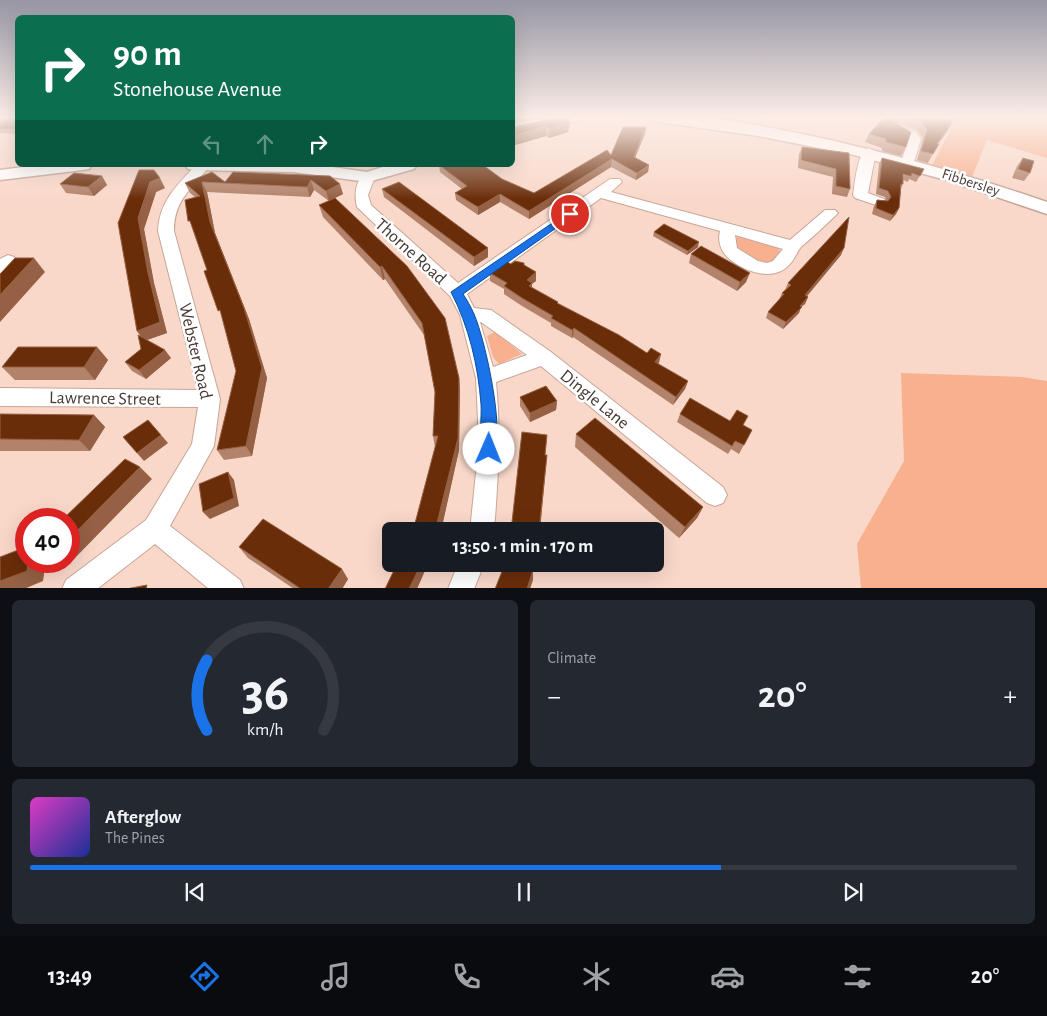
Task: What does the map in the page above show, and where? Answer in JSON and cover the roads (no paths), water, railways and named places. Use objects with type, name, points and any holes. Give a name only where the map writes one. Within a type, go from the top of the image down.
[{"type":"main road","name":"Fibbersley","points":[[832,144],[909,162],[974,182],[1047,208]]},
{"type":"main road","points":[[0,175],[66,167]]},
{"type":"main road","points":[[293,167],[368,177],[401,167]]},
{"type":"street","points":[[909,162],[914,144]]},
{"type":"street","points":[[869,152],[860,194],[879,202]]},
{"type":"street","name":"Webster Road","points":[[76,588],[155,529],[203,446],[210,399],[166,230],[165,216],[171,202],[202,167]]},
{"type":"street","name":"Thorne Road","points":[[368,177],[361,195],[364,208],[457,292],[469,315],[486,378],[489,420],[488,463],[483,522]]},
{"type":"street","points":[[457,292],[614,182]]},
{"type":"street","points":[[600,193],[793,246]]},
{"type":"street","points":[[729,228],[727,235],[728,250],[740,259],[764,269],[770,269],[778,266],[793,246],[825,217],[806,214]]},
{"type":"street","name":"Dingle Lane","points":[[469,315],[485,315],[544,357],[715,495]]},
{"type":"street","points":[[486,378],[544,357]]},
{"type":"street","name":"Lawrence Street","points":[[0,397],[210,399]]},
{"type":"street","points":[[155,529],[231,588]]},
{"type":"street","points":[[461,588],[468,572]]}]
